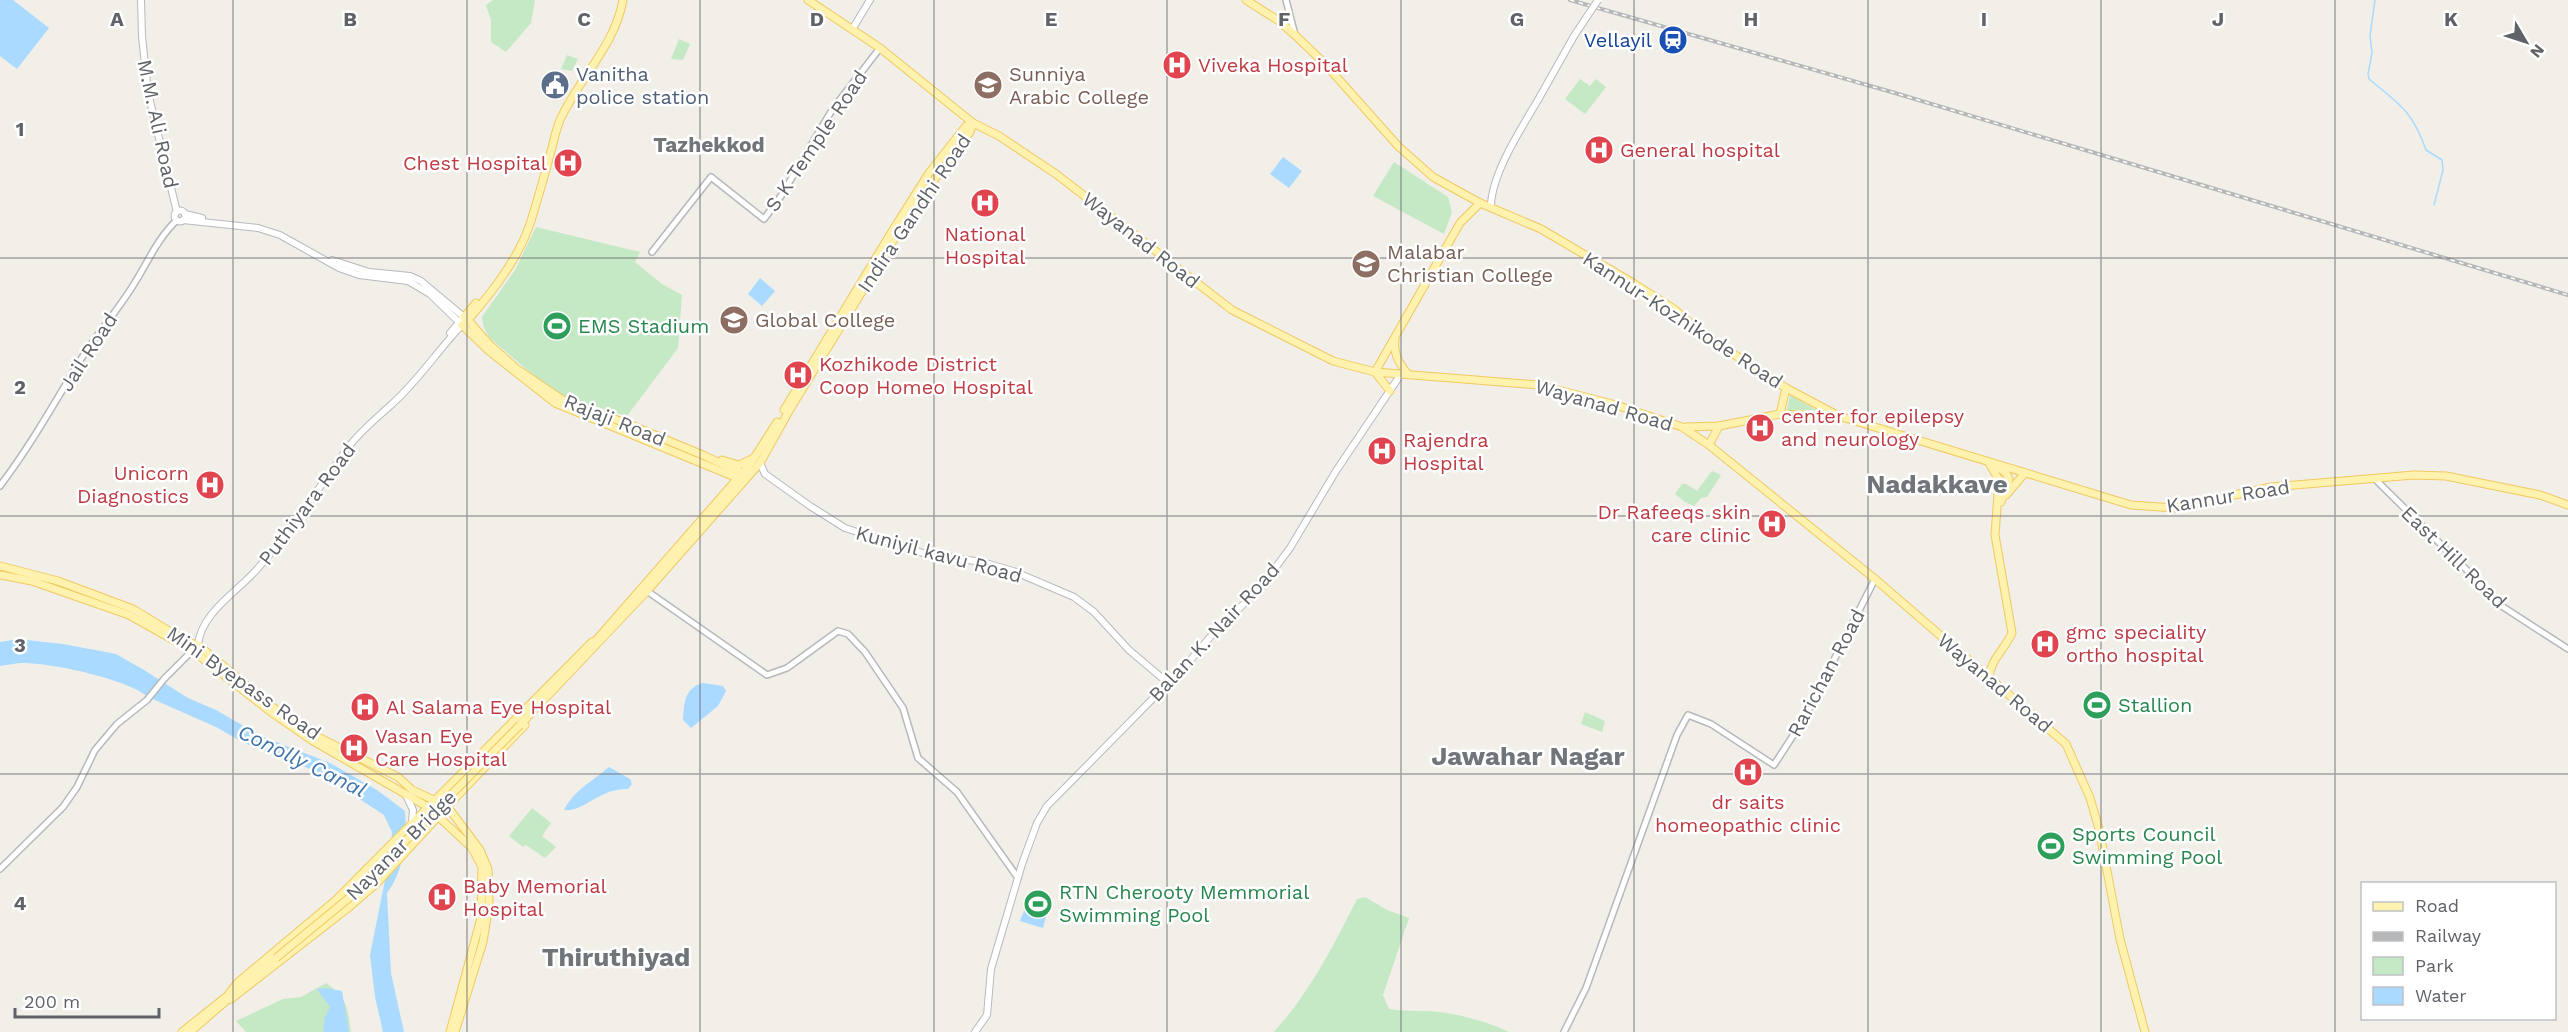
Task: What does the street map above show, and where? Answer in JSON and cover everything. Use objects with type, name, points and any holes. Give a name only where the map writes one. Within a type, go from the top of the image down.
[{"type":"main road","name":"M.M. Ali Road","points":[[141,0],[148,93],[177,212],[182,218]]},
{"type":"main road","points":[[182,218],[259,226],[278,231],[350,270],[411,276],[422,281],[463,321],[492,293],[517,252],[530,224],[559,122],[589,70],[603,53],[620,18],[623,0]]},
{"type":"main road","name":"Wayanad Road","points":[[808,0],[880,48],[973,123],[999,136],[1056,174],[1120,226],[1232,310],[1333,361],[1376,372],[1539,385],[1610,403],[1684,428],[1709,445],[1875,579],[2066,744],[2090,798],[2099,831],[2120,939],[2145,1032]]},
{"type":"main road","points":[[853,28],[870,0]]},
{"type":"main road","name":"Kannur-Kozhikode Road","points":[[1246,0],[1280,21],[1296,35],[1400,148],[1433,177],[1480,203],[1541,229],[1674,309],[1704,335],[1786,388],[1842,417]]},
{"type":"main road","points":[[1491,208],[1492,193],[1523,126],[1574,36],[1598,0]]},
{"type":"main road","name":"Indira Gandhi Road","points":[[520,725],[609,629],[719,499],[758,460],[929,173],[966,126],[973,123]]},
{"type":"main road","points":[[1390,391],[1376,372],[1460,223],[1492,193]]},
{"type":"main road","name":"Puthiyara Road","points":[[195,648],[210,616],[258,569],[370,422],[393,404],[463,321]]},
{"type":"main road","name":"Rajaji Road","points":[[463,321],[517,369],[567,403],[626,423],[742,477]]},
{"type":"main road","points":[[1395,337],[1394,348],[1404,374]]},
{"type":"main road","name":"Balan K. Nair Road","points":[[975,1032],[987,1014],[991,969],[1037,822],[1047,806],[1261,587],[1290,548],[1336,471],[1404,374]]},
{"type":"main road","points":[[1780,414],[1786,388]]},
{"type":"main road","points":[[1684,428],[1719,426],[1780,414],[1842,417]]},
{"type":"main road","name":"Kannur Road","points":[[1842,417],[2131,505],[2175,508],[2271,487],[2414,475],[2446,476],[2540,495],[2568,506]]},
{"type":"main road","points":[[1709,445],[1719,426]]},
{"type":"main road","points":[[703,459],[739,465],[758,460]]},
{"type":"main road","points":[[703,459],[726,479],[726,487],[719,499]]},
{"type":"main road","name":"Kuniyil kavu Road","points":[[758,460],[765,474],[822,515],[845,528],[926,554],[982,562],[1014,571],[1074,597],[1094,612],[1129,650],[1168,682]]},
{"type":"main road","points":[[1989,678],[1991,665],[2012,633],[1995,536],[1999,507],[2009,479],[2006,473],[1992,464]]},
{"type":"main road","points":[[1999,507],[2024,474]]},
{"type":"main road","name":"Indira Gandhi Road","points":[[609,629],[647,591],[742,477]]},
{"type":"main road","name":"Mini Byepass Road","points":[[0,566],[58,581],[133,609],[189,643],[280,713],[316,736],[398,777],[412,790],[447,806]]},
{"type":"main road","points":[[0,575],[32,581],[129,615],[195,648],[271,712],[313,741],[428,807],[453,829],[478,857],[483,879],[479,940],[450,1032]]},
{"type":"main road","points":[[182,1032],[378,882],[459,793],[604,644],[609,629]]},
{"type":"main road","points":[[190,1032],[229,997],[237,983],[336,900],[411,822],[609,629]]},
{"type":"main road","points":[[1975,667],[1983,668],[1991,665]]},
{"type":"main road","name":"Nayanar Bridge","points":[[229,997],[349,898],[520,725]]},
{"type":"main road","points":[[455,815],[459,793]]},
{"type":"main road","points":[[406,795],[413,810],[411,822]]},
{"type":"main road","points":[[447,806],[480,850],[488,869],[489,904],[455,1032]]},
{"type":"main road","points":[[356,879],[356,892],[366,893]]},
{"type":"street","points":[[1286,0],[1296,35]]},
{"type":"street","name":"S K Temple Road","points":[[652,252],[711,177],[764,219],[781,196],[832,110],[880,48]]},
{"type":"street","name":"Jail Road","points":[[0,486],[45,421],[82,359],[134,285],[150,253],[165,232],[182,218]]},
{"type":"street","name":"East Hill Road","points":[[2375,479],[2491,594],[2497,603],[2568,649]]},
{"type":"street","name":"Rarichan Road","points":[[1564,1032],[1586,988],[1677,735],[1688,715],[1711,724],[1774,765],[1805,717],[1875,579]]},
{"type":"street","points":[[647,591],[767,675],[788,668],[838,631],[848,634],[865,652],[903,708],[918,758],[957,792],[1018,878]]},
{"type":"street","points":[[0,869],[63,807],[77,787],[95,750],[117,724],[147,700],[195,648]]},
{"type":"green space","points":[[493,0],[535,0],[531,23],[506,52],[491,42],[491,20],[486,5]]},
{"type":"green space","points":[[679,39],[690,44],[683,60],[671,59]]},
{"type":"green space","points":[[567,55],[578,59],[572,71],[561,69]]},
{"type":"green space","points":[[1580,79],[1590,86],[1596,79],[1606,87],[1585,114],[1565,99]]},
{"type":"green space","points":[[1394,162],[1448,197],[1452,212],[1444,234],[1373,196]]},
{"type":"green space","name":"EMS Stadium","points":[[536,227],[640,252],[635,262],[662,284],[682,295],[678,348],[627,416],[567,399],[553,392],[490,338],[484,328],[482,317],[515,270]]},
{"type":"green space","points":[[1790,395],[1817,410],[1787,410]]},
{"type":"green space","points":[[1712,471],[1721,475],[1707,497],[1701,498],[1694,506],[1675,494],[1682,484],[1697,491]]},
{"type":"green space","points":[[1585,712],[1605,721],[1602,732],[1581,724]]},
{"type":"green space","points":[[532,808],[551,823],[542,836],[556,847],[545,858],[526,845],[523,847],[509,836]]},
{"type":"green space","points":[[1365,897],[1387,910],[1409,918],[1383,995],[1389,1009],[1458,1015],[1509,1032],[1274,1032],[1310,985],[1357,899]]},
{"type":"green space","points":[[326,983],[343,999],[351,1032],[246,1032],[236,1021],[283,999],[301,997]]},
{"type":"water","points":[[0,0],[13,0],[49,28],[17,69],[0,56]]},
{"type":"water","points":[[1283,157],[1302,171],[1289,188],[1270,174]]},
{"type":"water","points":[[760,278],[775,291],[762,306],[748,294]]},
{"type":"water","name":"Conolly Canal","points":[[18,639],[63,644],[116,654],[188,698],[216,710],[261,736],[330,763],[377,790],[405,811],[401,865],[387,893],[391,973],[404,1032],[383,1032],[375,997],[370,955],[391,850],[392,832],[384,815],[318,772],[244,743],[216,727],[124,684],[88,673],[52,666],[23,663],[0,666],[0,642]]},
{"type":"water","points":[[703,683],[723,686],[726,691],[718,706],[691,728],[683,720],[686,697],[692,689]]},
{"type":"water","points":[[609,767],[630,779],[632,784],[628,789],[609,792],[572,810],[564,810],[578,791]]},
{"type":"water","name":"Sports Council Swimming Pool","points":[[2053,834],[2062,841],[2048,857],[2040,850]]},
{"type":"water","name":"RTN Cherooty Memmorial Swimming Pool","points":[[1031,892],[1051,898],[1043,928],[1020,921]]},
{"type":"water","points":[[317,989],[342,991],[349,1032],[323,1032],[325,1017],[330,1007]]},
{"type":"waterway","points":[[2375,0],[2370,36],[2372,53],[2369,79],[2404,109],[2416,126],[2426,150],[2442,160],[2443,170],[2434,205]]},
{"type":"railway","points":[[1570,0],[1895,93],[2568,295]]},
{"type":"place","name":"Vellayil","points":[[1673,40]]},
{"type":"place","name":"Viveka Hospital","points":[[1177,65]]},
{"type":"place","name":"Vanitha police station","points":[[555,85]]},
{"type":"place","name":"Sunniya Arabic College","points":[[988,85]]},
{"type":"place","name":"General hospital","points":[[1599,150]]},
{"type":"place","name":"Chest Hospital","points":[[568,163]]},
{"type":"place","name":"National Hospital","points":[[985,203]]},
{"type":"place","name":"Malabar Christian College","points":[[1366,264]]},
{"type":"place","name":"Global College","points":[[734,320]]},
{"type":"place","name":"EMS Stadium","points":[[557,326]]},
{"type":"place","name":"Kozhikode District Coop Homeo Hospital","points":[[798,375]]},
{"type":"place","name":"center for epilepsy and neurology","points":[[1760,428]]},
{"type":"place","name":"Rajendra Hospital","points":[[1382,451]]},
{"type":"place","name":"Unicorn Diagnostics","points":[[210,485]]},
{"type":"place","name":"Dr Rafeeqs skin care clinic","points":[[1772,524]]},
{"type":"place","name":"gmc speciality ortho hospital","points":[[2045,644]]},
{"type":"place","name":"Stallion","points":[[2097,705]]},
{"type":"place","name":"Al Salama Eye Hospital","points":[[365,707]]},
{"type":"place","name":"Vasan Eye Care Hospital","points":[[354,748]]},
{"type":"place","name":"dr saits homeopathic clinic","points":[[1748,772]]},
{"type":"place","name":"Sports Council Swimming Pool","points":[[2051,846]]},
{"type":"place","name":"Baby Memorial Hospital","points":[[442,897]]},
{"type":"place","name":"RTN Cherooty Memmorial Swimming Pool","points":[[1038,904]]},
{"type":"district","name":"Tazhekkod","points":[[709,145]]},
{"type":"district","name":"Nadakkave","points":[[1937,484]]},
{"type":"district","name":"Jawahar Nagar","points":[[1528,756]]},
{"type":"district","name":"Thiruthiyad","points":[[616,957]]}]
